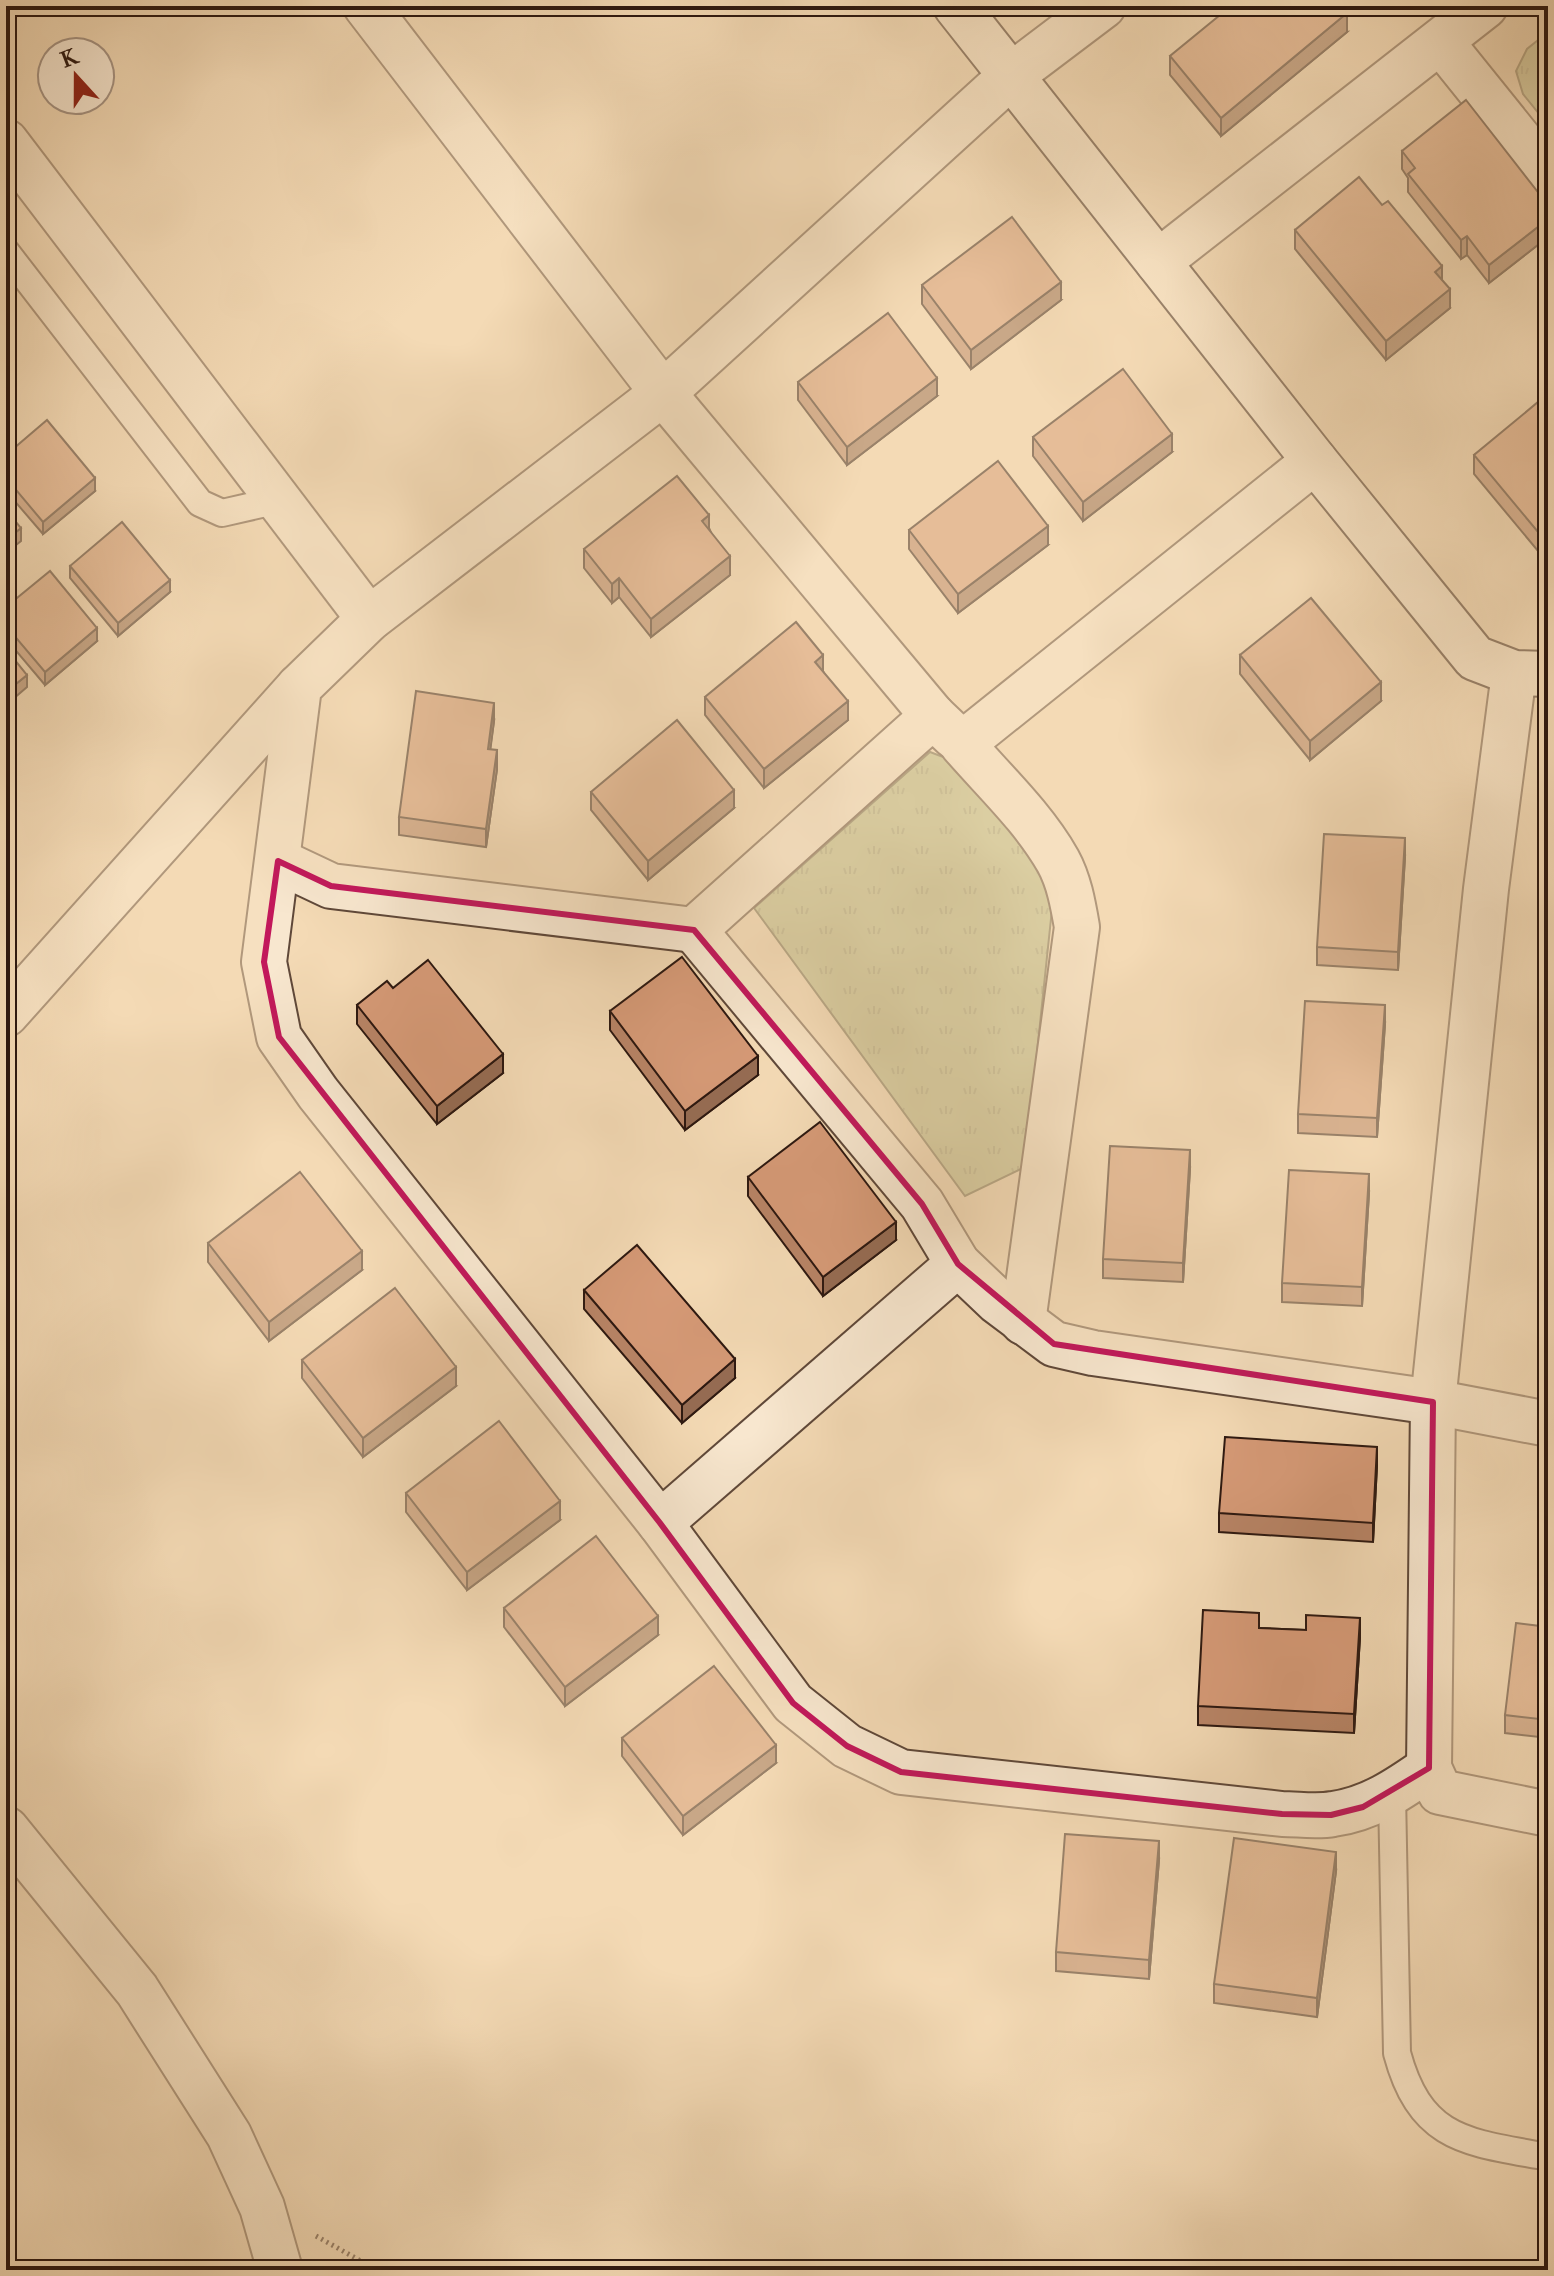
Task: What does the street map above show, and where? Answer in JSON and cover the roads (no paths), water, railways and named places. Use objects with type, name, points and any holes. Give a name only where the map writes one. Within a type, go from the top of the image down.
[{"type":"street","points":[[366,6],[663,393],[948,730],[1039,832],[1059,862],[1072,895],[1077,927],[1023,1322]]},
{"type":"street","points":[[956,6],[1013,74],[1315,461],[1475,658],[1531,674],[1486,889],[1433,1402],[1429,1768],[1440,1792],[1548,1814]]},
{"type":"street","points":[[6,1014],[299,687],[369,619],[663,393],[1013,74],[1103,6]]},
{"type":"street","points":[[1158,262],[1485,6]]},
{"type":"street","points":[[1441,42],[1548,175]]},
{"type":"street","points":[[6,142],[369,619]]},
{"type":"street","points":[[694,930],[948,730],[1315,461]]},
{"type":"street","points":[[299,687],[264,962],[279,1037],[318,1093],[414,1216],[660,1523],[793,1703],[847,1746],[901,1772],[1282,1814],[1331,1815],[1363,1807],[1392,1794],[1429,1768]]},
{"type":"street","points":[[278,861],[331,886],[694,930],[922,1204],[958,1264],[1023,1322],[1054,1344],[1093,1353],[1433,1402],[1548,1424]]},
{"type":"street","points":[[660,1523],[958,1264]]},
{"type":"street","points":[[6,1829],[137,1990],[229,2135],[262,2207],[280,2270]]},
{"type":"lane","points":[[6,252],[200,503],[222,513],[279,500]]},
{"type":"lane","points":[[1392,1794],[1397,2053],[1405,2083],[1420,2110],[1440,2126],[1472,2143],[1548,2157]]}]
